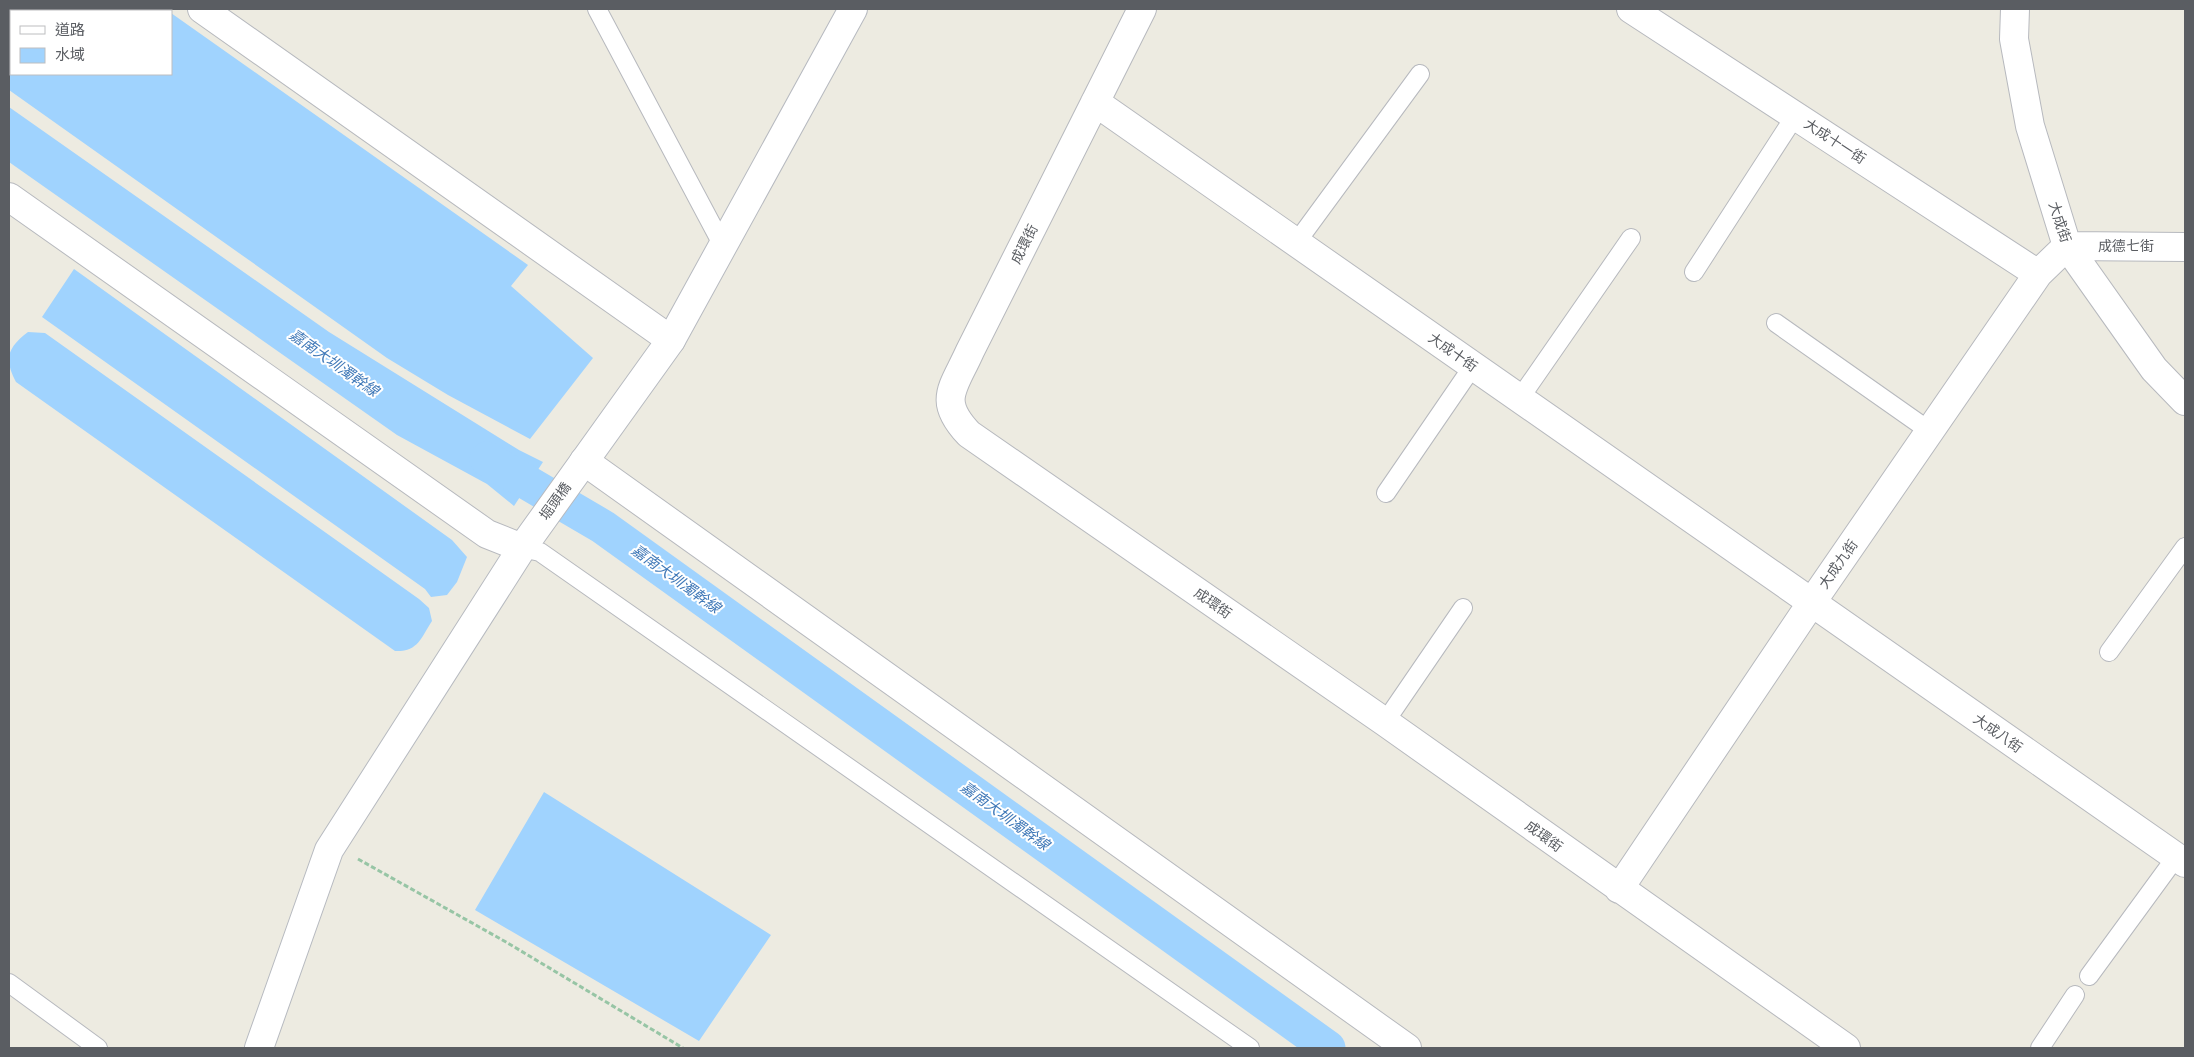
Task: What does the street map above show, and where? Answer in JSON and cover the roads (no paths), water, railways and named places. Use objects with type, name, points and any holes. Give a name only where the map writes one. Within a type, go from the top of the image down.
[{"type":"street","points":[[202,9],[671,340]]},
{"type":"street","name":"堀頭橋","points":[[259,1048],[329,850],[530,537],[671,340],[722,244],[853,9]]},
{"type":"street","name":"成環街","points":[[1142,9],[950,395],[950,406],[955,420],[969,434],[1385,722],[1846,1048]]},
{"type":"street","name":"大成十一街","points":[[1631,9],[2038,274]]},
{"type":"street","name":"大成街","points":[[2015,9],[2014,39],[2030,126],[2067,246],[2154,369],[2185,400]]},
{"type":"street","name":"大成十街","points":[[1095,102],[1812,602]]},
{"type":"street","points":[[9,196],[487,534],[530,537]]},
{"type":"street","name":"成德七街","points":[[2067,246],[2185,247]]},
{"type":"street","name":"大成九街","points":[[1619,889],[1812,602],[1931,432],[2038,274],[2067,246]]},
{"type":"street","points":[[579,468],[1407,1048]]},
{"type":"street","name":"大成八街","points":[[1812,602],[2181,860]]},
{"type":"lane","points":[[597,9],[722,244]]},
{"type":"lane","points":[[1296,243],[1420,74]]},
{"type":"lane","points":[[1694,272],[1795,116]]},
{"type":"lane","points":[[1520,398],[1631,238]]},
{"type":"lane","points":[[1776,323],[1931,432]]},
{"type":"lane","points":[[1386,493],[1473,366]]},
{"type":"lane","points":[[530,537],[540,552],[1250,1048]]},
{"type":"lane","points":[[2109,652],[2185,547]]},
{"type":"lane","points":[[1385,722],[1463,608]]},
{"type":"lane","points":[[2089,976],[2181,860]]},
{"type":"lane","points":[[9,983],[98,1048]]},
{"type":"lane","points":[[2040,1048],[2075,995]]},
{"type":"water","points":[[9,9],[166,9],[168,10],[10,10],[10,75],[172,75],[172,14],[528,265],[511,286],[593,358],[530,439],[448,395],[387,358],[9,90]]},
{"type":"water","points":[[9,107],[329,332],[519,450],[543,462],[514,506],[487,484],[397,435],[9,162]]},
{"type":"water","points":[[74,269],[452,540],[467,557],[457,582],[447,595],[431,597],[425,589],[42,317]]},
{"type":"water","points":[[28,332],[45,333],[419,599],[429,608],[432,621],[422,638],[409,649],[395,651],[16,382],[10,367],[10,354],[16,343]]},
{"type":"water","points":[[544,792],[771,935],[699,1041],[475,910]]},
{"type":"waterway","name":"嘉南大圳濁幹線","points":[[487,459],[603,527],[1328,1048]]}]
